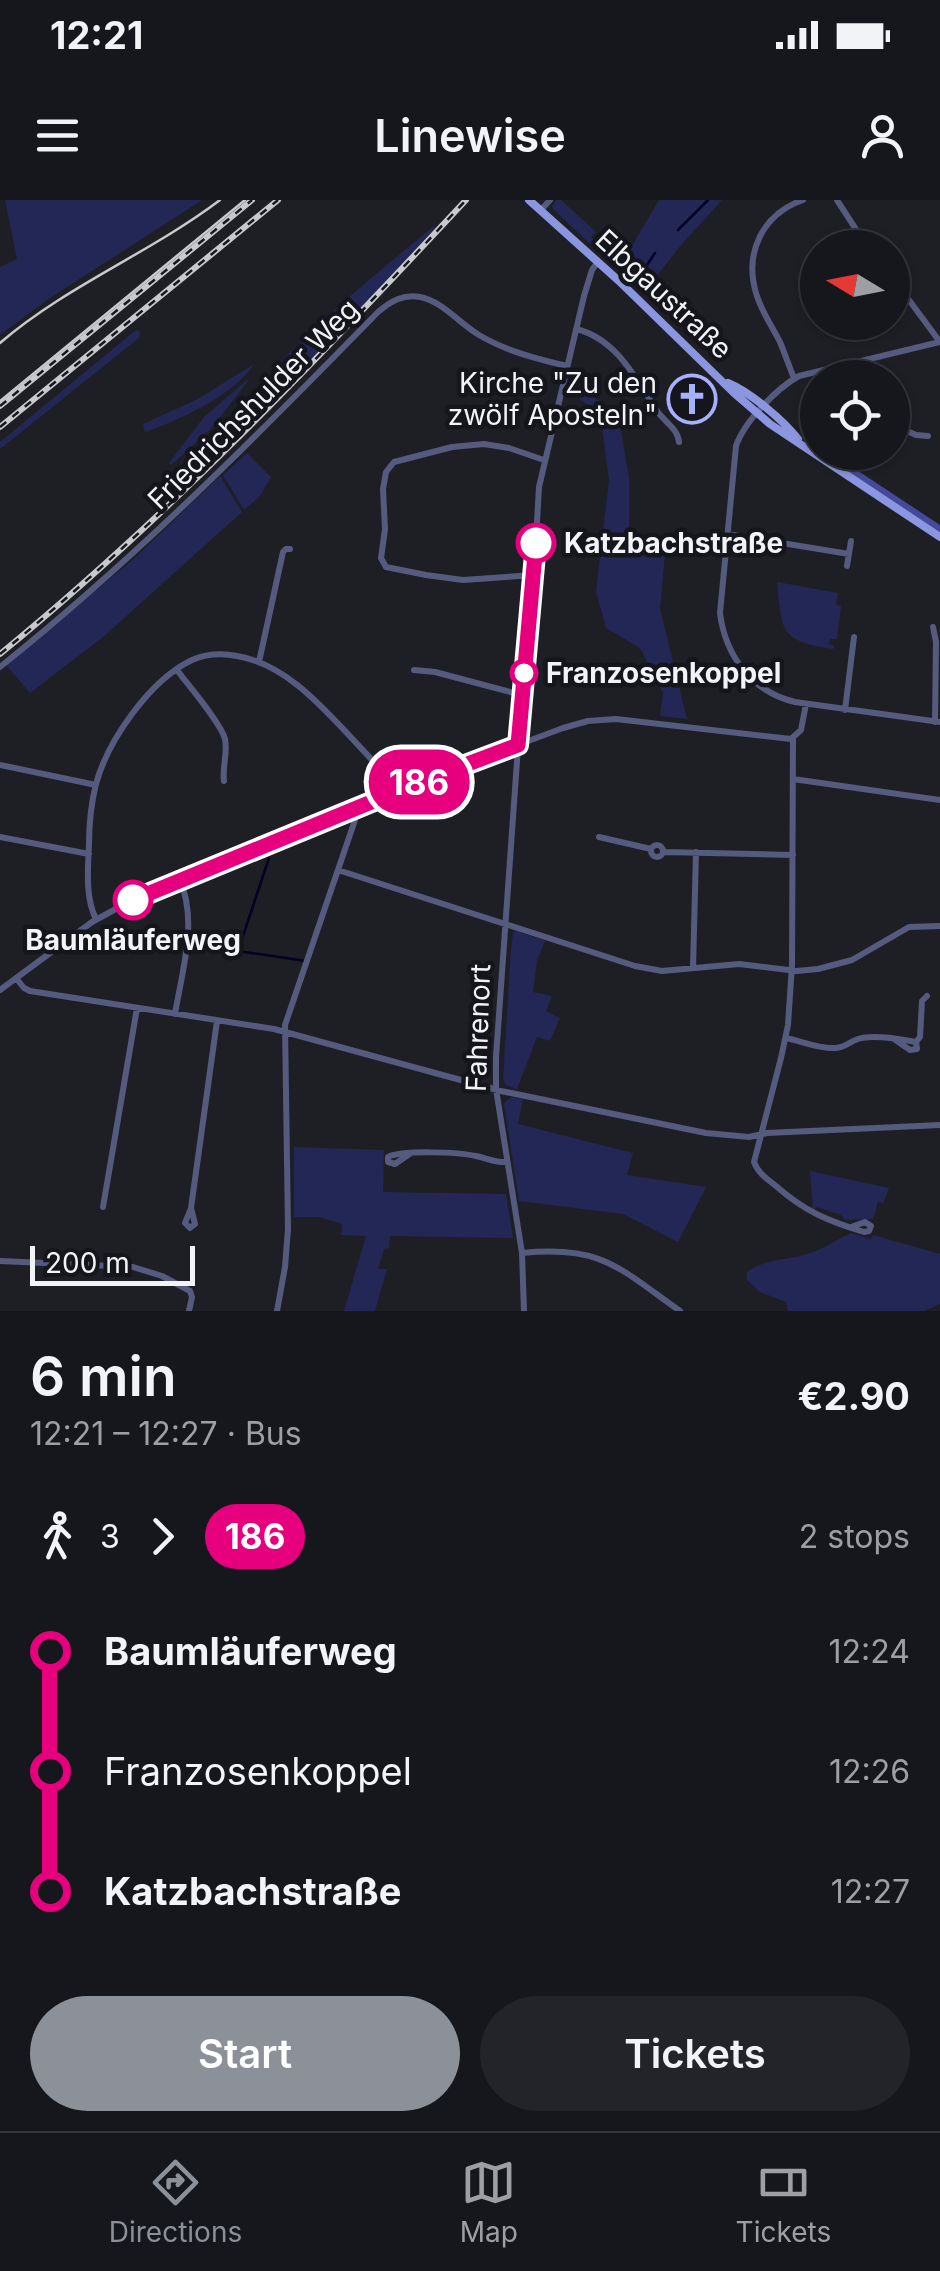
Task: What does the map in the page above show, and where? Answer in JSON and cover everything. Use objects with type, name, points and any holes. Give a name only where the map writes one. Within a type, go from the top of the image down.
[{"type":"main road","name":"Elbgaustraße","points":[[529,200],[724,381],[739,388],[784,435],[940,537]]},
{"type":"street","points":[[541,210],[550,200]]},
{"type":"street","points":[[794,378],[759,303],[752,262],[768,222],[784,208],[804,200]]},
{"type":"street","points":[[837,200],[856,230]]},
{"type":"street","name":"Fahrenort","points":[[524,1311],[522,1253],[496,1089],[518,745],[539,487],[576,329],[597,263]]},
{"type":"street","name":"Friedrichshulder Weg","points":[[0,667],[137,549],[232,460],[378,312],[396,299],[425,298],[493,342],[567,366]]},
{"type":"street","points":[[865,360],[940,342],[910,301]]},
{"type":"street","points":[[576,329],[597,338],[631,368],[655,408],[678,434],[679,442]]},
{"type":"street","points":[[800,376],[761,410],[737,442],[720,613],[729,647],[748,676],[785,700],[937,722],[934,626]]},
{"type":"street","points":[[910,432],[928,436]]},
{"type":"street","points":[[534,575],[454,579],[386,567],[381,558],[385,529],[383,482],[388,468],[397,460],[458,446],[493,444],[544,460]]},
{"type":"street","points":[[727,534],[849,554]]},
{"type":"street","points":[[848,566],[851,541]]},
{"type":"street","points":[[259,662],[279,571]]},
{"type":"street","points":[[845,710],[854,637]]},
{"type":"street","points":[[96,920],[90,905],[89,854],[96,785],[112,746],[133,714],[177,670],[193,660],[214,655],[241,656],[291,680],[316,701],[381,771],[395,792]]},
{"type":"street","points":[[177,670],[222,731],[226,746],[224,781]]},
{"type":"street","points":[[414,670],[522,696]]},
{"type":"street","points":[[806,704],[802,730],[793,738],[792,970],[786,1038],[754,1162],[758,1171],[800,1207],[850,1227]]},
{"type":"street","points":[[0,990],[96,920],[125,904],[395,792],[580,722],[608,719],[793,738]]},
{"type":"street","points":[[0,765],[96,785]]},
{"type":"street","points":[[792,779],[940,800]]},
{"type":"street","points":[[277,1311],[288,1226],[286,1026],[356,808]]},
{"type":"street","points":[[599,836],[651,849],[658,844],[664,852],[793,855]]},
{"type":"street","points":[[0,837],[89,854]]},
{"type":"street","points":[[693,968],[696,852]]},
{"type":"street","points":[[338,870],[635,966],[660,970],[749,965],[792,970],[833,966],[872,950],[909,927],[940,926]]},
{"type":"street","points":[[175,1014],[189,919],[180,880]]},
{"type":"street","points":[[16,978],[30,991],[286,1032],[496,1089],[706,1133],[749,1137],[940,1125]]},
{"type":"street","points":[[786,1038],[834,1048],[861,1038],[894,1039],[912,1051],[918,1046],[922,1001],[927,996]]},
{"type":"street","points":[[104,1208],[137,1008]]},
{"type":"street","points":[[191,1208],[218,1021]]},
{"type":"street","points":[[411,1153],[507,1162]]},
{"type":"street","points":[[522,1253],[560,1250],[603,1260],[621,1268],[680,1311]]},
{"type":"street","points":[[0,1261],[122,1266],[151,1272],[190,1291],[189,1311]]},
{"type":"shaded area","points":[[5,200],[202,200],[0,335],[0,267],[17,259]]},
{"type":"shaded area","points":[[557,200],[596,232],[591,237],[603,249],[601,254],[553,209]]},
{"type":"shaded area","points":[[659,200],[722,200],[645,291],[619,268]]},
{"type":"shaded area","points":[[434,226],[348,322],[198,474],[241,409],[291,352]]},
{"type":"shaded area","points":[[136,330],[140,331],[139,338],[0,449],[0,442]]},
{"type":"shaded area","points":[[254,364],[220,396],[145,432],[143,424],[198,399]]},
{"type":"shaded area","points":[[247,380],[210,430],[171,465],[204,417]]},
{"type":"shaded area","points":[[570,380],[618,415],[629,477],[629,532],[666,543],[660,609],[687,719],[660,716],[663,693],[640,648],[606,628],[596,591],[609,480],[600,414],[568,390]]},
{"type":"shaded area","points":[[247,453],[271,477],[260,496],[244,510],[223,475]]},
{"type":"shaded area","points":[[846,470],[857,470],[940,525],[940,533]]},
{"type":"shaded area","points":[[220,476],[242,512],[103,637],[30,693],[6,665],[136,557]]},
{"type":"shaded area","points":[[777,582],[838,593],[836,605],[841,606],[837,639],[830,639],[829,644],[833,649],[802,642],[787,631],[780,612]]},
{"type":"shaded area","points":[[516,931],[545,941],[537,960],[533,992],[552,996],[546,1011],[560,1018],[550,1041],[537,1037],[517,1089],[506,1085],[503,1079],[511,950]]},
{"type":"shaded area","points":[[511,1097],[523,1099],[518,1124],[633,1153],[627,1175],[706,1187],[678,1242],[623,1214],[519,1201],[504,1103]]},
{"type":"shaded area","points":[[294,1147],[384,1150],[383,1192],[506,1194],[513,1238],[390,1236],[389,1248],[384,1249],[378,1269],[387,1269],[375,1311],[344,1311],[366,1236],[341,1235],[342,1224],[319,1217],[294,1217]]},
{"type":"shaded area","points":[[810,1171],[889,1188],[883,1203],[878,1202],[873,1219],[845,1220],[817,1207],[813,1210]]},
{"type":"shaded area","points":[[851,1233],[871,1239],[873,1235],[940,1254],[940,1304],[924,1311],[788,1311],[786,1302],[760,1292],[747,1280],[747,1272],[761,1265],[810,1253]]},
{"type":"waterway","points":[[678,230],[708,200]]},
{"type":"waterway","points":[[639,277],[655,253]]},
{"type":"waterway","points":[[269,858],[238,951],[306,961]]},
{"type":"tram line","points":[[0,343],[52,304],[220,200]]},
{"type":"tram line","points":[[0,401],[245,200]]},
{"type":"railway","points":[[0,406],[252,200]]},
{"type":"railway","points":[[0,427],[278,200]]},
{"type":"railway","points":[[0,654],[183,492],[466,200]]},
{"type":"bus line","name":"186","points":[[133,900],[518,745],[536,543]]},
{"type":"place","name":"Kirche \"Zu den zwölf Aposteln\"","points":[[692,399]]},
{"type":"place","name":"Katzbachstraße","points":[[536,543]]},
{"type":"place","name":"Franzosenkoppel","points":[[524,673]]},
{"type":"place","name":"Baumläuferweg","points":[[133,900]]}]
